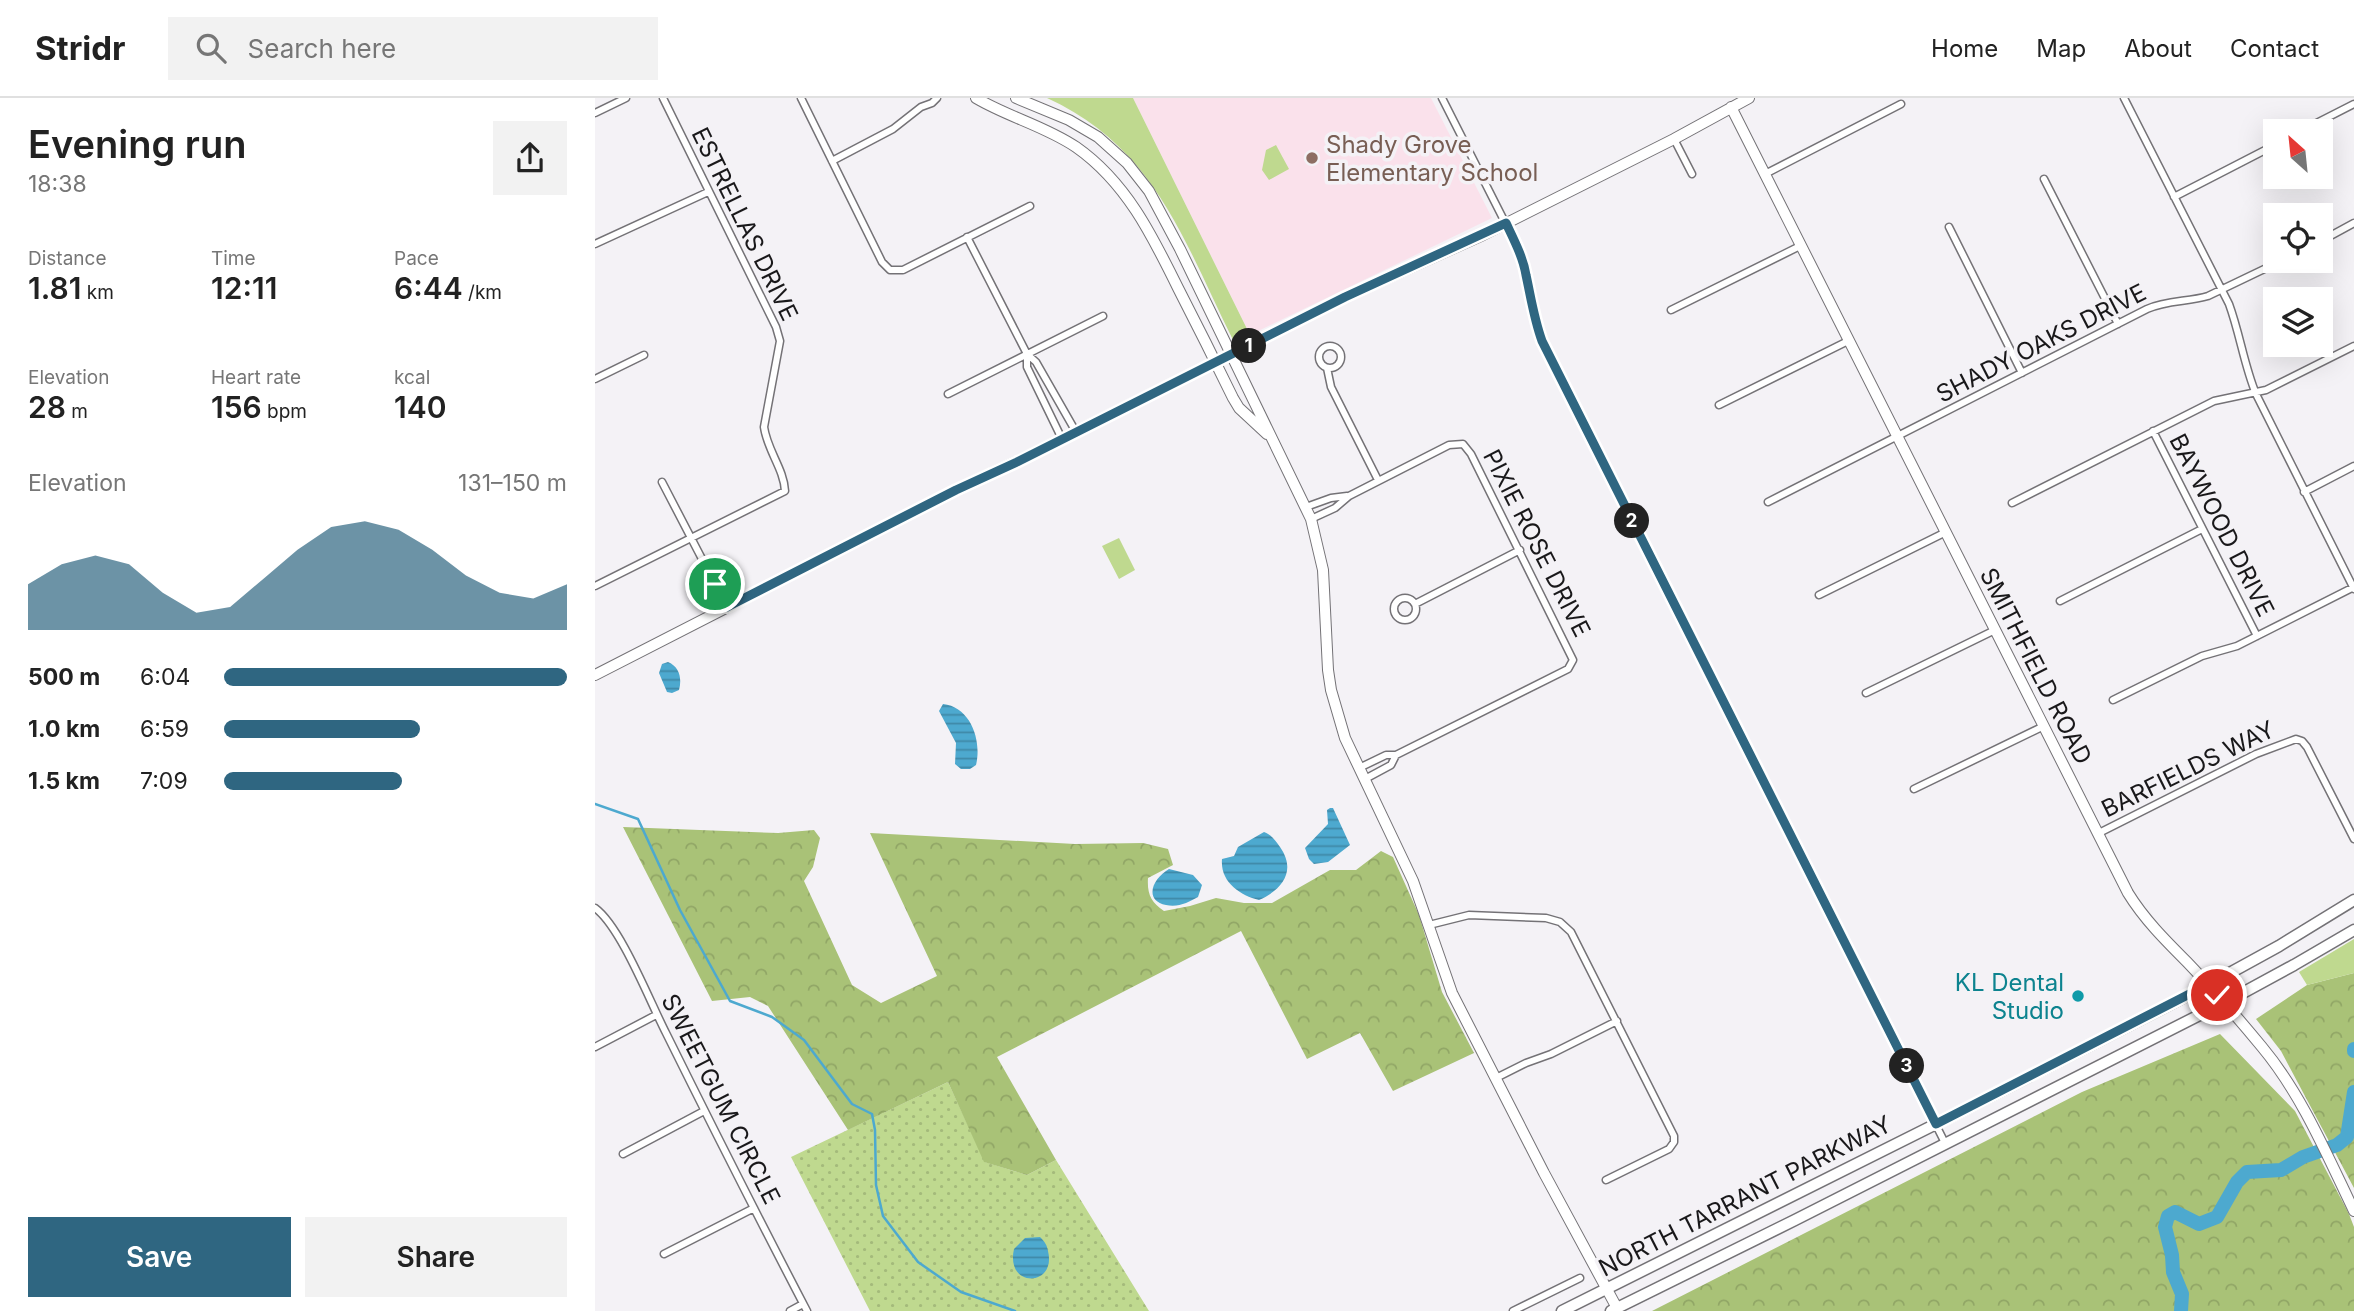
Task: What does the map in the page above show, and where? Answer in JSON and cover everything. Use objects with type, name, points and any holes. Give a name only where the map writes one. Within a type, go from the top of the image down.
[{"type":"main road","points":[[976,98],[1060,137],[1092,159],[1115,182],[1135,206],[1151,234],[1239,408],[1274,440]]},
{"type":"main road","points":[[1016,98],[1069,120],[1098,137],[1127,163],[1149,191],[1180,249],[1311,519],[1323,570],[1331,690],[1345,738],[1409,871],[1452,993],[1607,1289],[1614,1309]]},
{"type":"main road","points":[[595,675],[956,490],[1345,297],[1506,223],[1674,139],[1729,102],[1749,98]]},
{"type":"main road","name":"SMITHFIELD ROAD","points":[[1729,102],[2097,834],[2140,912],[2223,1003],[2281,1073],[2354,1210]]},
{"type":"main road","name":"NORTH TARRANT PARKWAY","points":[[1562,1311],[2207,985],[2279,946],[2354,900]]},
{"type":"main road","name":"NORTH TARRANT PARKWAY","points":[[1614,1309],[2223,1003],[2354,930]]},
{"type":"main road","points":[[1784,1198],[1795,1220]]},
{"type":"street","points":[[595,113],[626,98]]},
{"type":"street","name":"ESTRELLAS DRIVE","points":[[663,98],[776,327],[780,341],[764,427],[766,441],[785,482],[785,491],[690,537]]},
{"type":"street","points":[[801,98],[882,262],[890,271],[903,270],[1030,206]]},
{"type":"street","points":[[921,107],[923,98]]},
{"type":"street","points":[[832,161],[893,129],[937,98]]},
{"type":"street","points":[[1442,98],[1506,223],[1523,264],[1534,318],[1542,341],[1945,1143]]},
{"type":"street","points":[[2113,700],[2202,656],[2237,646],[2354,588],[2256,394],[2248,376],[2233,317],[2222,291],[2126,99]]},
{"type":"street","points":[[1765,174],[1901,104]]},
{"type":"street","points":[[2325,119],[2354,104]]},
{"type":"street","points":[[1674,139],[1692,174]]},
{"type":"street","points":[[2174,197],[2263,151]]},
{"type":"street","points":[[2045,179],[2118,324]]},
{"type":"street","points":[[595,244],[708,192]]},
{"type":"street","points":[[2333,234],[2354,223]]},
{"type":"street","points":[[1949,228],[2022,373]]},
{"type":"street","points":[[967,237],[1027,354],[1036,362],[1076,432]]},
{"type":"street","points":[[1671,310],[1800,246]]},
{"type":"street","name":"SHADY OAKS DRIVE","points":[[1767,502],[2159,304],[2196,300],[2222,291],[2263,270]]},
{"type":"street","points":[[948,394],[1103,316]]},
{"type":"street","points":[[1719,405],[1848,341]]},
{"type":"street","points":[[2012,503],[2214,401],[2256,394],[2354,346]]},
{"type":"street","points":[[1027,354],[1027,367],[1062,439]]},
{"type":"street","points":[[595,379],[643,355]]},
{"type":"street","points":[[1311,519],[1335,508],[1349,496],[1378,480],[1331,387],[1327,368]]},
{"type":"street","name":"BAYWOOD DRIVE","points":[[2153,430],[2257,636]]},
{"type":"street","name":"PIXIE ROSE DRIVE","points":[[1378,480],[1448,445],[1459,443],[1467,448],[1573,660],[1571,665],[1556,675],[1396,755]]},
{"type":"street","points":[[2304,492],[2354,466]]},
{"type":"street","points":[[662,482],[727,607]]},
{"type":"street","points":[[1306,507],[1331,498],[1349,496]]},
{"type":"street","points":[[2060,601],[2202,529]]},
{"type":"street","points":[[1819,595],[1946,532]]},
{"type":"street","points":[[595,586],[690,537]]},
{"type":"street","points":[[1415,604],[1520,551]]},
{"type":"street","points":[[1866,693],[1995,630]]},
{"type":"street","points":[[1914,789],[2044,726]]},
{"type":"street","name":"BARFIELDS WAY","points":[[2097,834],[2256,754],[2296,739],[2307,747],[2354,839]]},
{"type":"street","points":[[1359,768],[1386,755],[1396,755],[1391,765],[1365,779]]},
{"type":"street","name":"SWEETGUM CIRCLE","points":[[595,908],[613,928],[805,1308]]},
{"type":"street","points":[[1429,925],[1461,916],[1476,915],[1546,918],[1560,922],[1573,936],[1674,1134],[1672,1146],[1606,1181]]},
{"type":"street","points":[[595,1046],[656,1015]]},
{"type":"street","points":[[1496,1078],[1617,1021]]},
{"type":"street","points":[[623,1154],[704,1111]]},
{"type":"street","points":[[664,1254],[754,1208]]},
{"type":"street","points":[[1513,1311],[1580,1278]]},
{"type":"street","points":[[790,1311],[805,1308]]},
{"type":"shaded area","name":"Shady Grove Elementary School","points":[[1133,98],[1431,98],[1492,218],[1250,335]]},
{"type":"green space","points":[[1047,98],[1133,98],[1250,335],[1234,342],[1182,234],[1141,171],[1115,143],[1084,119]]},
{"type":"green space","points":[[1276,145],[1289,169],[1269,180],[1262,170],[1266,150]]},
{"type":"green space","points":[[1119,538],[1135,570],[1119,579],[1102,546]]},
{"type":"green space","points":[[623,827],[778,833],[814,830],[820,838],[813,867],[804,881],[852,985],[881,1003],[937,976],[870,833],[1075,844],[1143,843],[1168,849],[1173,865],[1148,878],[1151,897],[1164,911],[1216,898],[1244,903],[1272,903],[1330,870],[1356,870],[1381,851],[1393,857],[1419,915],[1442,992],[1474,1053],[1393,1091],[1360,1033],[1307,1059],[1241,931],[997,1057],[1056,1160],[1027,1175],[984,1162],[948,1082],[848,1130],[768,1006],[750,997],[712,1001]]},
{"type":"green space","points":[[2354,939],[2354,973],[2307,985],[2299,972]]},
{"type":"green space","points":[[2354,973],[2354,1188],[2281,1051],[2256,1019],[2307,985]]},
{"type":"green space","points":[[2220,1034],[2295,1111],[2349,1214],[2354,1227],[2354,1311],[1652,1311],[2082,1092]]},
{"type":"green space","points":[[948,1082],[985,1162],[1027,1175],[1056,1160],[1149,1311],[870,1311],[791,1157]]},
{"type":"water","points":[[668,662],[678,670],[680,678],[679,690],[672,693],[667,692],[659,673],[662,664]]},
{"type":"water","points":[[943,704],[961,711],[976,736],[976,765],[970,769],[961,769],[955,764],[956,743],[939,711]]},
{"type":"water","points":[[1333,808],[1350,845],[1328,862],[1314,864],[1305,848],[1328,824],[1327,810]]},
{"type":"water","points":[[1264,832],[1280,847],[1285,856],[1287,872],[1285,879],[1274,891],[1259,900],[1238,891],[1228,881],[1222,867],[1222,859],[1234,856],[1238,847]]},
{"type":"water","points":[[1169,869],[1193,875],[1202,885],[1198,897],[1175,906],[1155,899],[1155,883]]},
{"type":"water","points":[[1040,1237],[1048,1251],[1049,1263],[1039,1277],[1023,1277],[1013,1262],[1014,1249],[1025,1238]]},
{"type":"waterway","points":[[595,804],[638,819],[680,910],[730,1001],[772,1017],[804,1040],[852,1104],[872,1114],[876,1185],[883,1216],[918,1262],[961,1292],[1015,1311]]},
{"type":"waterway","points":[[2181,1311],[2182,1294],[2173,1272],[2165,1227],[2168,1216],[2175,1212],[2199,1224],[2217,1217],[2237,1182],[2247,1172],[2281,1170],[2303,1157],[2337,1145],[2347,1137],[2354,1092]]},
{"type":"place","name":"Shady Grove Elementary School","points":[[1312,158]]},
{"type":"place","name":"KL Dental Studio","points":[[2078,996]]},
{"type":"route","points":[[715,584],[727,607],[1345,297],[1506,223],[1520,252],[1534,318],[1542,341],[1936,1124],[2207,985],[2217,995]]}]
